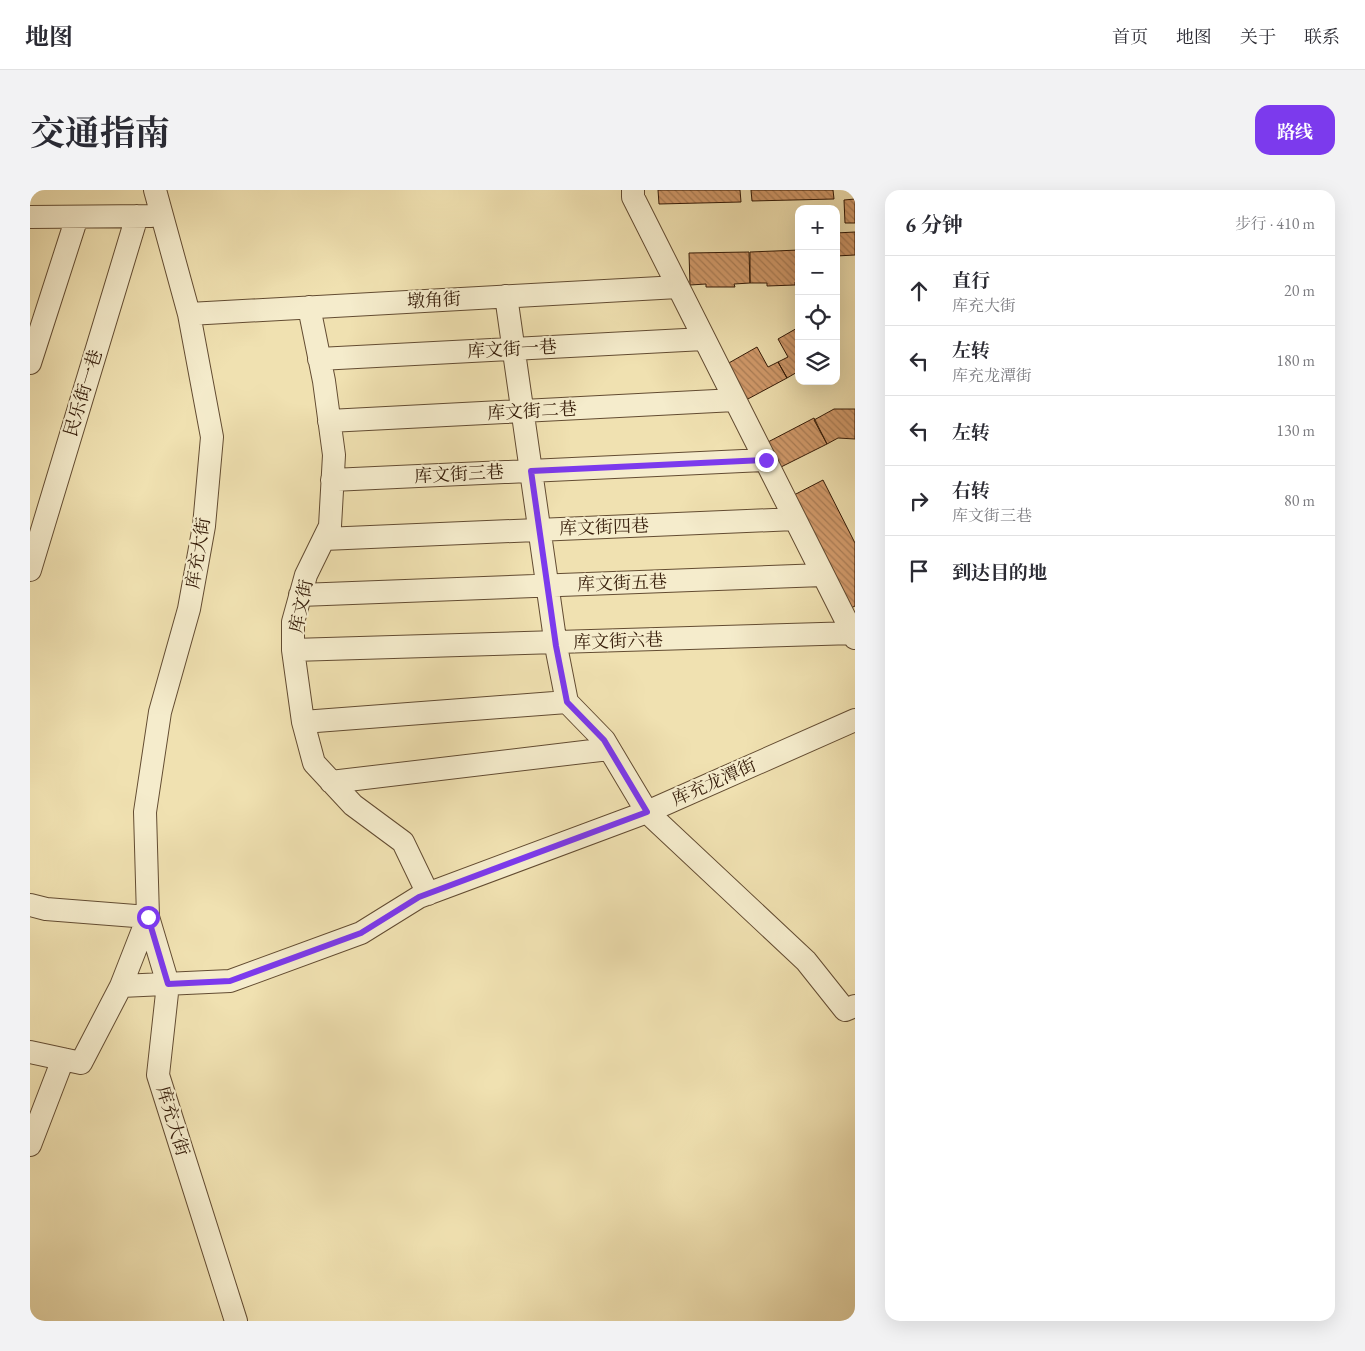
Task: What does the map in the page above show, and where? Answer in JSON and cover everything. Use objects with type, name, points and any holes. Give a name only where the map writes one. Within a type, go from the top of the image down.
[{"type":"street","name":"库充大街","points":[[155,190],[189,314],[212,437],[204,526],[189,609],[160,712],[145,812],[148,917],[168,984],[158,1075],[236,1321]]},
{"type":"street","points":[[633,190],[633,196],[678,287],[854,635]]},
{"type":"street","name":"民乐街一巷","points":[[30,570],[137,216]]},
{"type":"street","points":[[30,217],[163,216]]},
{"type":"street","points":[[30,363],[77,217]]},
{"type":"street","name":"墩角街","points":[[189,314],[678,287]]},
{"type":"street","points":[[506,296],[556,642],[567,702],[604,740],[647,812],[806,961],[845,1010],[855,1006]]},
{"type":"street","name":"库文街","points":[[309,307],[324,381],[334,455],[330,526],[306,575],[293,622],[293,650],[303,722],[314,764],[353,805],[403,842],[428,894]]},
{"type":"street","name":"库文街一巷","points":[[320,359],[704,339]]},
{"type":"street","name":"库文街二巷","points":[[329,422],[735,400]]},
{"type":"street","name":"库文街三巷","points":[[332,480],[766,460]]},
{"type":"street","name":"库文街四巷","points":[[324,539],[795,519]]},
{"type":"street","name":"库文街五巷","points":[[300,595],[823,575]]},
{"type":"street","name":"库文街六巷","points":[[293,650],[854,635]]},
{"type":"street","points":[[303,722],[567,702]]},
{"type":"street","name":"库充龙潭街","points":[[121,986],[230,981],[361,933],[419,897],[647,812],[855,720]]},
{"type":"street","points":[[331,782],[609,749]]},
{"type":"street","points":[[30,905],[46,909],[148,917]]},
{"type":"street","name":"库充大街","points":[[30,1145],[72,1061],[121,986],[148,917]]},
{"type":"street","points":[[30,1052],[72,1061]]},
{"type":"building","points":[[658,190],[740,190],[741,202],[659,204]]},
{"type":"building","points":[[751,190],[833,190],[834,199],[752,201]]},
{"type":"building","points":[[855,199],[855,223],[845,223],[844,200]]},
{"type":"building","points":[[855,232],[855,255],[840,256],[840,233]]},
{"type":"building","points":[[795,250],[795,285],[767,286],[767,283],[750,283],[750,252]]},
{"type":"building","points":[[749,252],[750,283],[734,284],[735,287],[706,287],[706,284],[690,285],[689,253]]},
{"type":"building","points":[[795,329],[795,373],[787,378],[778,362],[788,357],[778,339]]},
{"type":"building","points":[[757,347],[768,367],[778,362],[787,378],[746,400],[727,364]]},
{"type":"building","points":[[834,409],[855,409],[855,439],[838,438],[827,444],[814,420]]},
{"type":"building","points":[[814,418],[827,444],[781,467],[768,442]]},
{"type":"building","points":[[823,480],[855,543],[855,606],[851,608],[794,495]]},
{"type":"route","points":[[148,917],[168,984],[230,981],[361,933],[419,897],[647,812],[604,740],[567,702],[556,646],[531,471],[766,460]]}]
